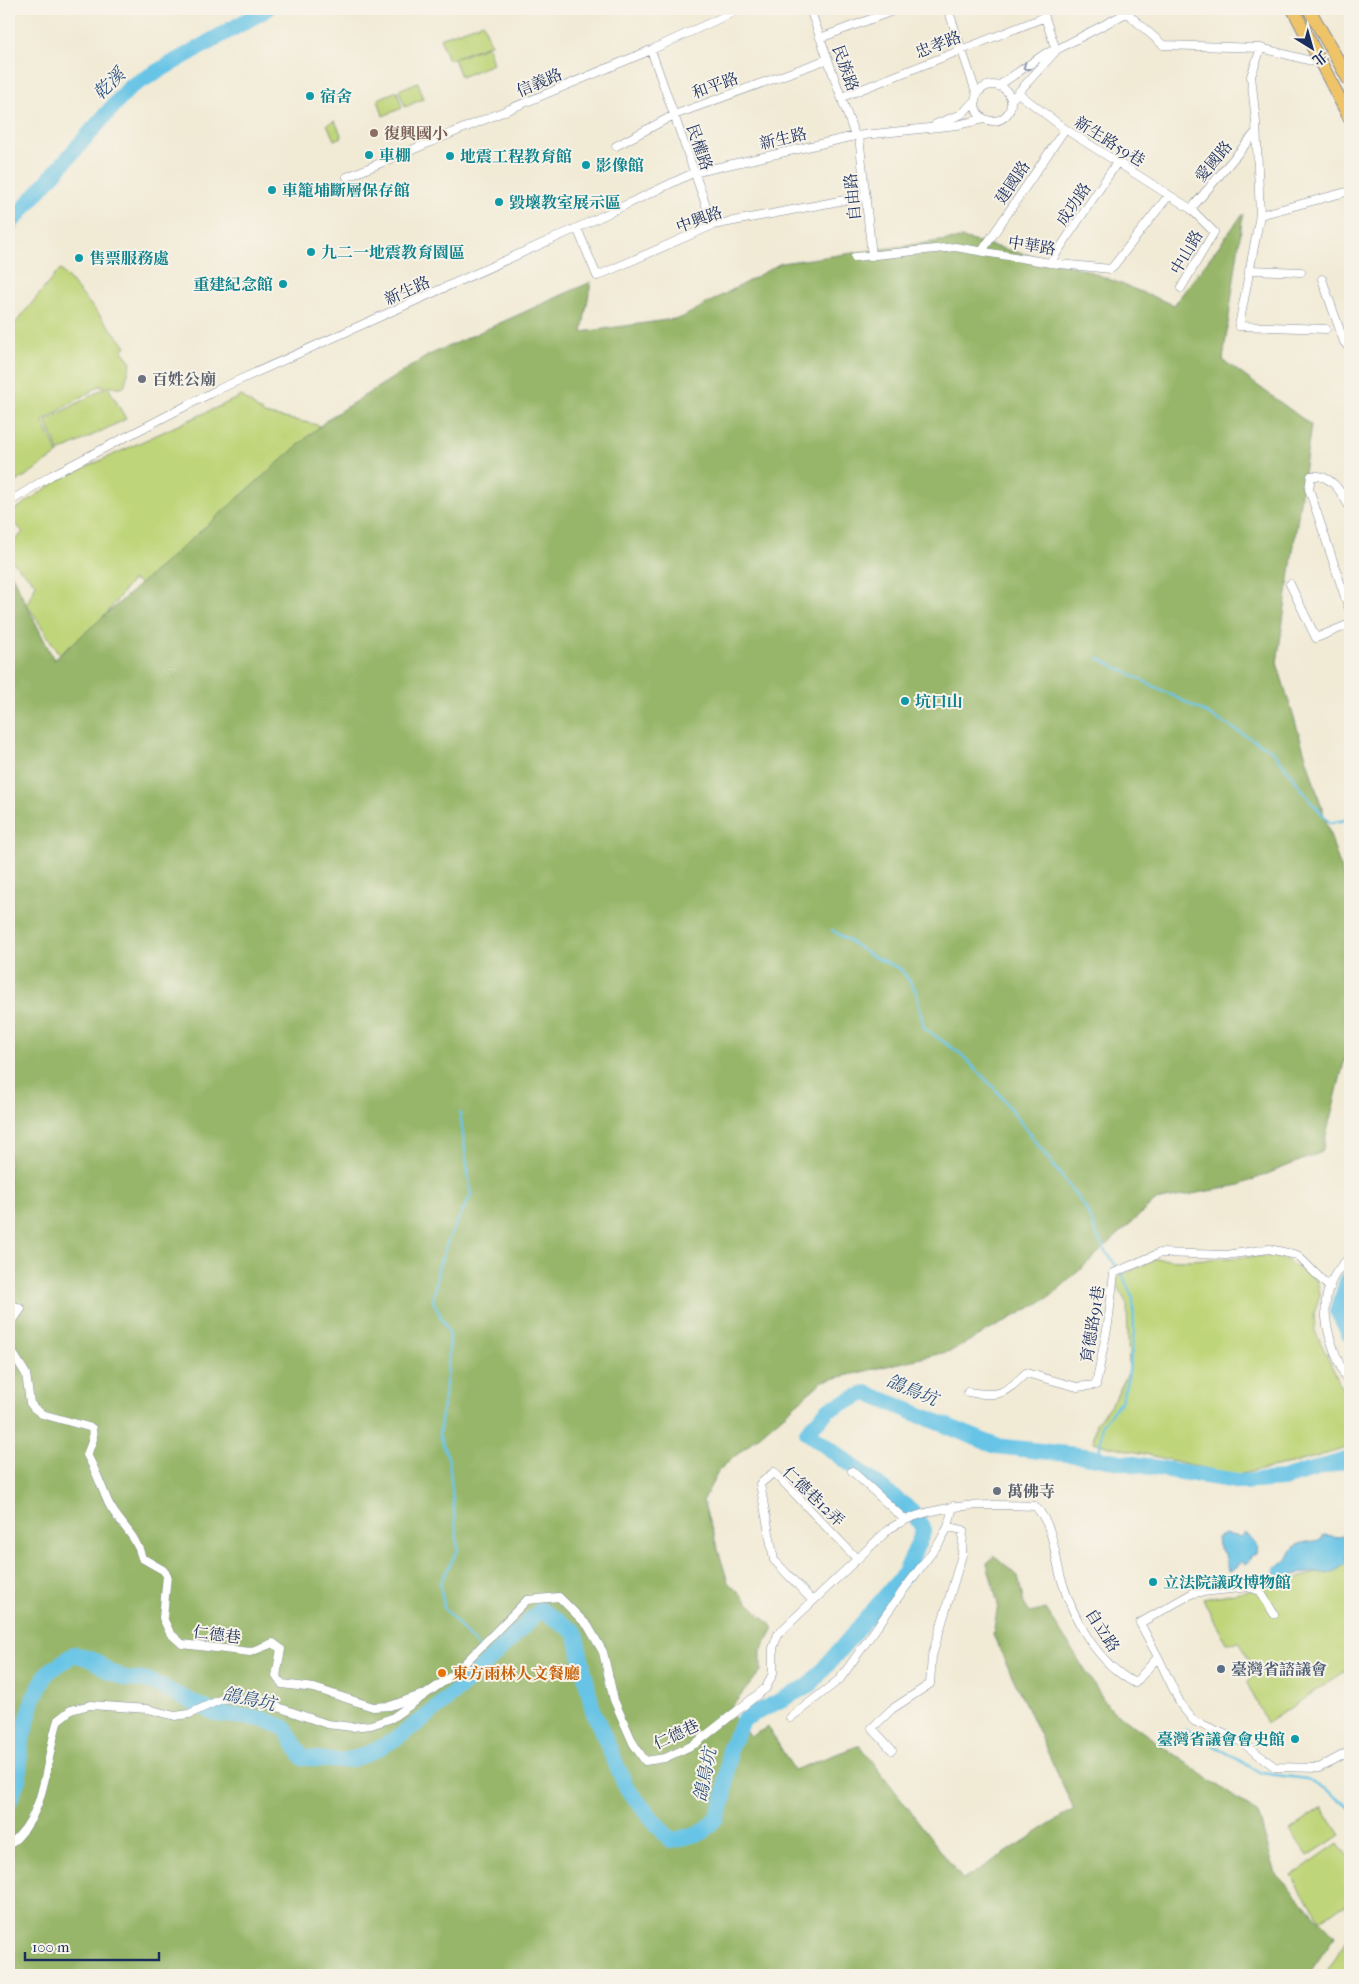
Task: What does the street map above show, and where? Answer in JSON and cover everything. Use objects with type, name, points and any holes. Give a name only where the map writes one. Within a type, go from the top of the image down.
[{"type":"main road","points":[[1293,9],[1324,64],[1350,119]]},
{"type":"main road","points":[[1310,9],[1350,82]]},
{"type":"street","name":"信義路","points":[[347,177],[651,50],[740,9]]},
{"type":"street","name":"民族路","points":[[810,9],[857,136]]},
{"type":"street","points":[[820,38],[898,9]]},
{"type":"street","points":[[948,9],[963,49],[976,97],[976,110],[984,119]]},
{"type":"street","points":[[1128,11],[1163,45],[1261,48],[1324,64]]},
{"type":"street","name":"新生路","points":[[920,128],[956,117],[984,87],[998,86],[1046,53],[1056,50],[1128,11]]},
{"type":"street","points":[[1044,13],[1056,50]]},
{"type":"street","name":"忠孝路","points":[[842,97],[963,49],[1044,13]]},
{"type":"street","points":[[1261,48],[1251,76],[1260,215],[1239,326],[1326,329]]},
{"type":"street","name":"民權路","points":[[651,50],[713,225]]},
{"type":"street","name":"新生路","points":[[9,502],[52,475],[217,390],[578,228],[693,173],[857,136],[957,125],[984,119],[995,121],[1000,119],[1008,111],[1010,100],[1056,50]]},
{"type":"street","name":"和平路","points":[[616,146],[674,115],[828,59]]},
{"type":"street","points":[[998,86],[1006,91],[1010,100]]},
{"type":"street","name":"新生路59巷","points":[[1018,93],[1065,129],[1191,209]]},
{"type":"street","name":"建國路","points":[[982,251],[1065,129]]},
{"type":"street","name":"愛國路","points":[[1191,209],[1256,132]]},
{"type":"street","name":"自由路","points":[[857,136],[872,256]]},
{"type":"street","name":"成功路","points":[[1050,263],[1118,161]]},
{"type":"street","points":[[1260,215],[1350,191]]},
{"type":"street","name":"中華路","points":[[855,257],[955,247],[1050,263],[1111,269],[1169,195]]},
{"type":"street","name":"中興路","points":[[578,228],[597,276],[713,225],[866,196]]},
{"type":"street","name":"中山路","points":[[1181,288],[1214,232],[1191,209]]},
{"type":"street","points":[[1250,270],[1301,272]]},
{"type":"street","points":[[1322,279],[1344,342],[1350,349]]},
{"type":"street","points":[[1350,508],[1333,482],[1319,475],[1311,476],[1309,489],[1350,612]]},
{"type":"street","points":[[1290,584],[1316,638],[1350,624]]},
{"type":"street","name":"育德路91巷","points":[[968,1392],[984,1395],[1006,1392],[1026,1373],[1077,1387],[1096,1385],[1108,1324],[1114,1273],[1160,1253],[1226,1255],[1269,1250],[1297,1255],[1330,1288]]},
{"type":"street","points":[[1350,1257],[1335,1276],[1326,1303],[1328,1338],[1350,1388]]},
{"type":"street","points":[[9,1302],[21,1309],[9,1326]]},
{"type":"street","name":"仁德巷","points":[[9,1347],[26,1374],[30,1403],[34,1408],[42,1414],[92,1428],[93,1439],[87,1455],[98,1475],[109,1503],[138,1541],[142,1558],[163,1570],[167,1575],[162,1618],[170,1633],[182,1644],[250,1652],[273,1643],[281,1649],[276,1676],[282,1684],[314,1688],[373,1707],[390,1706],[434,1689]]},
{"type":"street","points":[[852,1471],[908,1518]]},
{"type":"street","name":"仁德巷12弄","points":[[812,1600],[774,1560],[760,1484],[774,1472],[857,1559]]},
{"type":"street","name":"自立路","points":[[949,1507],[1035,1506],[1042,1514],[1050,1530],[1061,1579],[1073,1609],[1093,1646],[1120,1675],[1135,1683],[1158,1657]]},
{"type":"street","points":[[790,1718],[840,1679],[939,1543],[948,1527],[949,1507]]},
{"type":"street","name":"仁德巷","points":[[9,1845],[21,1835],[31,1822],[44,1787],[53,1736],[58,1720],[71,1710],[90,1706],[113,1706],[148,1709],[175,1716],[189,1714],[222,1699],[272,1705],[327,1724],[352,1727],[371,1725],[392,1718],[453,1675],[527,1600],[559,1597],[588,1626],[603,1652],[614,1700],[633,1743],[645,1762],[665,1758],[695,1744],[716,1730],[766,1688],[773,1673],[773,1648],[778,1634],[889,1529],[908,1518],[949,1507]]},
{"type":"street","points":[[892,1750],[872,1728],[908,1697],[930,1684],[932,1656],[962,1555],[963,1530],[948,1527]]},
{"type":"street","points":[[1274,1614],[1260,1591],[1249,1587],[1193,1593],[1140,1623],[1182,1705],[1194,1721],[1240,1741],[1275,1767],[1319,1768],[1350,1751]]},
{"type":"green space","points":[[483,23],[491,44],[448,60],[440,38]]},
{"type":"green space","points":[[488,46],[493,64],[461,77],[454,59]]},
{"type":"green space","points":[[418,82],[423,99],[405,107],[399,90]]},
{"type":"green space","points":[[397,91],[402,108],[383,116],[378,99]]},
{"type":"green space","points":[[335,121],[342,137],[334,140],[327,124]]},
{"type":"green space","points":[[1243,214],[1223,360],[1311,425],[1277,663],[1350,899],[1350,1038],[1322,1152],[1240,1185],[1155,1201],[1050,1297],[951,1351],[823,1381],[719,1470],[703,1501],[728,1582],[774,1628],[761,1651],[761,1671],[728,1711],[751,1736],[768,1727],[794,1770],[860,1745],[963,1880],[1074,1809],[993,1635],[998,1604],[987,1563],[995,1556],[1018,1576],[1024,1604],[1030,1613],[1046,1609],[1109,1708],[1258,1814],[1276,1874],[1335,1936],[1308,1975],[9,1975],[9,569],[54,660],[329,418],[429,355],[591,282],[582,332],[681,318],[781,263],[962,238],[1086,270],[1174,305]]},
{"type":"green space","points":[[60,269],[126,346],[122,351],[131,362],[124,387],[108,387],[126,419],[59,452],[46,421],[106,387],[99,386],[43,421],[58,454],[9,487],[9,331]]},
{"type":"green space","points":[[242,396],[264,414],[314,424],[372,443],[179,601],[132,580],[98,625],[59,654],[27,604],[36,584],[9,558],[9,547],[23,532],[9,518],[9,514],[60,479]]},
{"type":"green space","points":[[1266,1256],[1283,1258],[1317,1281],[1320,1294],[1314,1313],[1315,1331],[1350,1405],[1350,1447],[1291,1464],[1235,1475],[1093,1442],[1096,1423],[1115,1399],[1129,1371],[1127,1304],[1114,1279],[1156,1259],[1187,1260]]},
{"type":"green space","points":[[1350,1564],[1350,1668],[1267,1723],[1247,1683],[1256,1674],[1240,1642],[1226,1643],[1203,1599],[1261,1588]]},
{"type":"green space","points":[[1322,1808],[1340,1835],[1308,1856],[1290,1830]]},
{"type":"green space","points":[[1338,1843],[1350,1861],[1350,1925],[1345,1904],[1321,1920],[1291,1876]]},
{"type":"green space","points":[[1350,1925],[1350,1975],[1325,1975],[1341,1950],[1346,1942]]},
{"type":"water","points":[[1350,1531],[1350,1555],[1345,1557],[1347,1562],[1339,1569],[1330,1572],[1280,1577],[1274,1573],[1275,1568],[1285,1562],[1296,1546],[1320,1540],[1323,1538],[1323,1535],[1340,1537]]},
{"type":"water","points":[[1244,1533],[1257,1546],[1256,1553],[1251,1555],[1248,1563],[1244,1565],[1242,1561],[1232,1570],[1228,1571],[1225,1554],[1218,1546],[1217,1538],[1224,1534],[1242,1537]]},
{"type":"waterway","name":"乾溪","points":[[9,225],[130,87],[267,9]]},
{"type":"waterway","points":[[1098,658],[1199,709],[1273,751],[1330,823],[1345,820],[1350,813]]},
{"type":"waterway","points":[[832,930],[870,955],[901,969],[916,991],[924,1028],[961,1054],[997,1091],[1085,1207],[1102,1246],[1122,1274],[1133,1299],[1134,1333],[1128,1378],[1121,1401],[1102,1424],[1099,1458]]},
{"type":"waterway","points":[[460,1113],[471,1195],[450,1236],[439,1265],[433,1301],[450,1335],[448,1369],[439,1435],[449,1460],[458,1550],[440,1583],[444,1608],[488,1659]]},
{"type":"waterway","name":"鴿鳥坑","points":[[1350,1276],[1338,1312],[1350,1335]]},
{"type":"waterway","name":"鴿鳥坑","points":[[9,1802],[19,1777],[20,1747],[34,1697],[47,1673],[74,1654],[93,1660],[110,1672],[127,1679],[147,1680],[217,1714],[262,1719],[285,1728],[302,1757],[342,1760],[355,1758],[378,1749],[403,1734],[453,1694],[541,1610],[575,1632],[593,1711],[627,1789],[671,1841],[703,1832],[716,1818],[724,1800],[730,1747],[744,1719],[810,1685],[905,1573],[924,1530],[912,1511],[807,1432],[829,1409],[866,1393],[996,1446],[1085,1456],[1242,1482],[1283,1479],[1350,1459]]},
{"type":"waterway","points":[[1186,1729],[1261,1773],[1307,1779],[1336,1796],[1350,1808]]},
{"type":"place","name":"宿舍","points":[[310,96]]},
{"type":"place","name":"復興國小","points":[[374,133]]},
{"type":"place","name":"車棚","points":[[369,155]]},
{"type":"place","name":"地震工程教育館","points":[[450,156]]},
{"type":"place","name":"影像館","points":[[586,165]]},
{"type":"place","name":"車籠埔斷層保存館","points":[[272,190]]},
{"type":"place","name":"毀壞教室展示區","points":[[499,202]]},
{"type":"place","name":"九二一地震教育園區","points":[[311,252]]},
{"type":"place","name":"售票服務處","points":[[79,258]]},
{"type":"place","name":"重建紀念館","points":[[283,284]]},
{"type":"place","name":"百姓公廟","points":[[142,379]]},
{"type":"place","name":"坑口山","points":[[905,701]]},
{"type":"place","name":"萬佛寺","points":[[997,1491]]},
{"type":"place","name":"立法院議政博物館","points":[[1153,1582]]},
{"type":"place","name":"臺灣省諮議會","points":[[1221,1669]]},
{"type":"place","name":"東方雨林人文餐廳","points":[[442,1673]]},
{"type":"place","name":"臺灣省議會會史館","points":[[1295,1739]]}]
